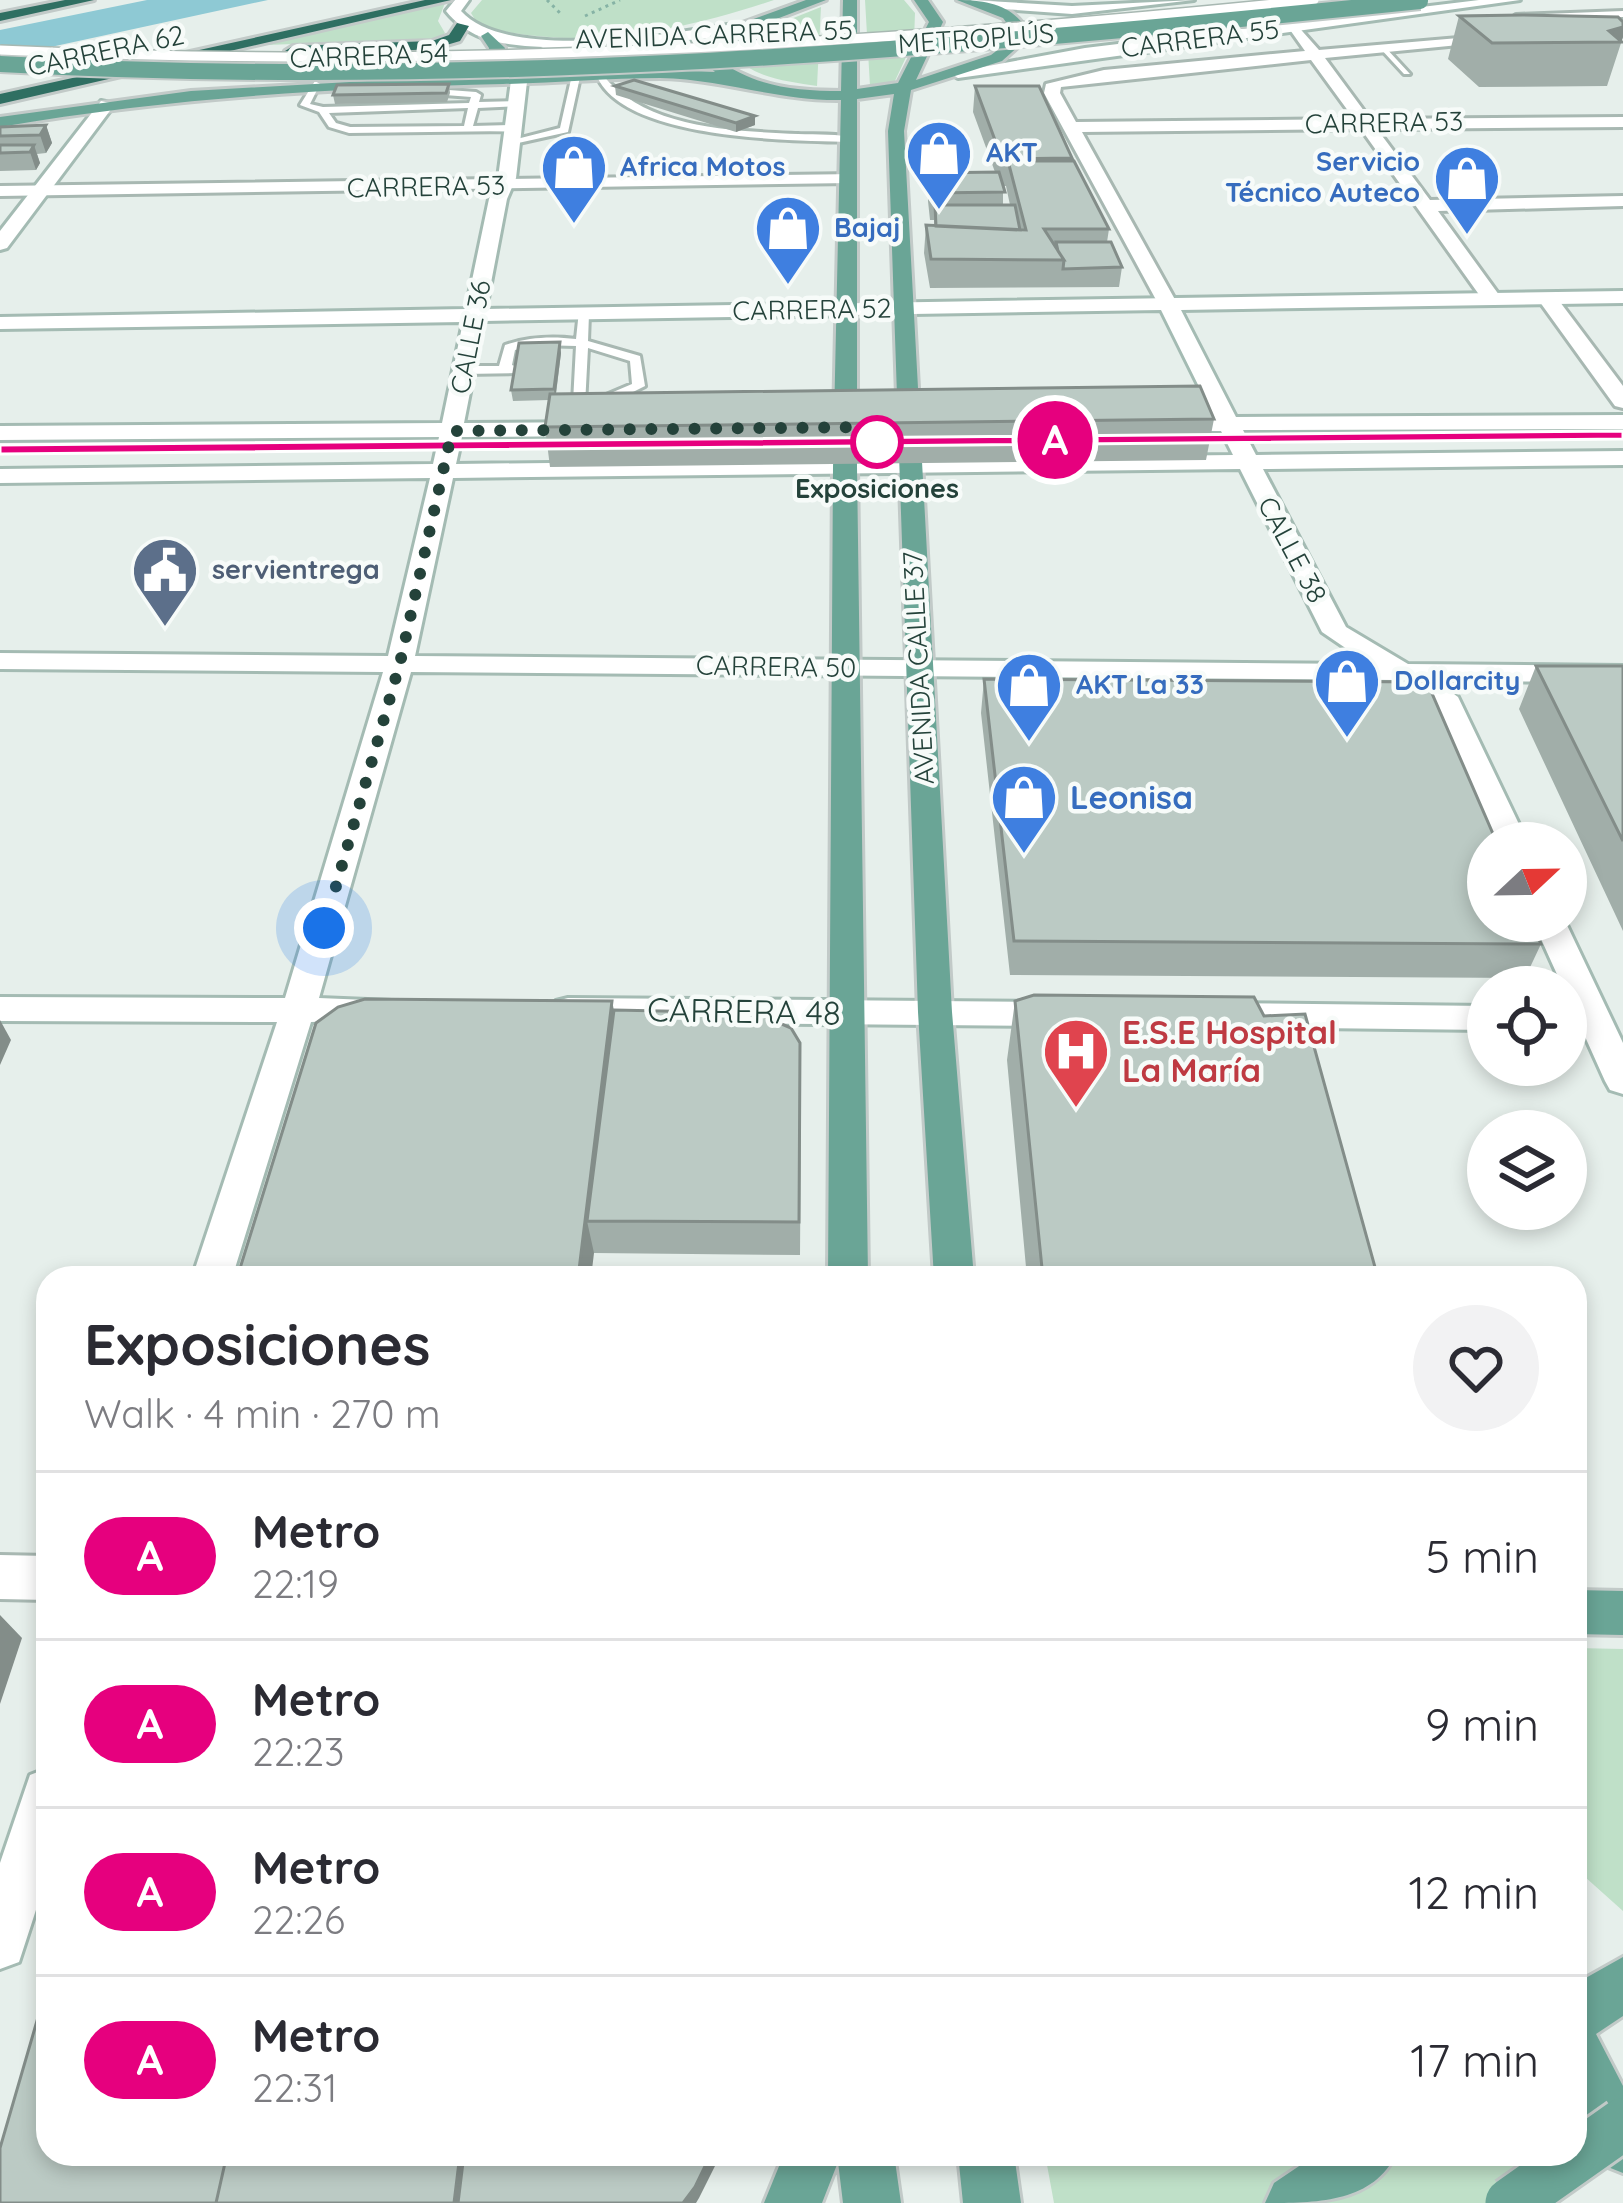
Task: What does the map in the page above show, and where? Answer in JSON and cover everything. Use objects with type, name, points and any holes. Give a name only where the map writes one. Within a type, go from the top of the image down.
[{"type":"highway","points":[[0,7],[14,0]]},
{"type":"highway","points":[[0,7],[38,0]]},
{"type":"highway","points":[[0,17],[87,0]]},
{"type":"highway","name":"CARRERA 62","points":[[0,82],[379,0]]},
{"type":"highway","points":[[223,50],[444,0]]},
{"type":"highway","points":[[223,50],[418,47],[455,38],[462,26]]},
{"type":"highway","name":"CARRERA 62","points":[[0,99],[223,50]]},
{"type":"main road","points":[[743,81],[716,67],[707,54],[717,37],[796,4],[819,0]]},
{"type":"main road","name":"AVENIDA CALLE 37","points":[[850,0],[853,95],[848,131],[851,178],[845,309],[877,427],[908,466],[935,1012],[953,1266]]},
{"type":"main road","name":"AVENIDA CALLE 37","points":[[848,1266],[844,467],[877,427],[904,308],[896,130],[903,90],[936,22],[921,0]]},
{"type":"main road","name":"AVENIDA CARRERA 55","points":[[0,54],[262,57],[649,46],[944,30],[1268,0]]},
{"type":"main road","name":"AVENIDA CARRERA 55","points":[[0,54],[255,74],[720,60],[1061,38],[1424,0]]},
{"type":"main road","points":[[769,88],[853,95],[903,90],[958,74],[1010,51],[1023,36],[1013,19],[970,1]]},
{"type":"main road","points":[[457,80],[495,59],[497,48],[488,36]]},
{"type":"main road","name":"CARRERA 54","points":[[0,122],[107,104],[312,89],[404,95],[457,80],[621,76],[743,81],[769,88]]},
{"type":"main road","points":[[769,88],[815,108],[848,131]]},
{"type":"main road","points":[[1587,1612],[1623,1613]]},
{"type":"main road","points":[[1587,2008],[1623,1984]]},
{"type":"main road","points":[[1587,2074],[1623,2145]]},
{"type":"main road","points":[[1587,2149],[1623,2124]]},
{"type":"main road","points":[[793,2203],[808,2166]]},
{"type":"main road","points":[[867,2166],[872,2203]]},
{"type":"main road","points":[[987,2166],[992,2203]]},
{"type":"main road","points":[[1294,2203],[1350,2166]]},
{"type":"main road","points":[[1511,2203],[1563,2166]]},
{"type":"street","points":[[463,0],[453,11],[462,26],[488,36],[568,43],[653,39],[740,27]]},
{"type":"street","name":"CARRERA 55","points":[[970,1],[1045,10],[1112,9],[1187,0]]},
{"type":"street","name":"CARRERA 55","points":[[958,74],[1513,0]]},
{"type":"street","points":[[1112,9],[1087,15],[1079,25],[1106,40],[1159,44]]},
{"type":"street","points":[[1316,56],[1623,25]]},
{"type":"street","points":[[1294,27],[1492,299]]},
{"type":"street","points":[[521,79],[522,66],[530,58],[568,43]]},
{"type":"street","name":"CALLE 38","points":[[1316,56],[1068,79],[1054,84],[1052,93],[1168,305],[1335,632],[1444,697],[1503,822]]},
{"type":"street","name":"CALLE 36","points":[[216,1266],[311,973],[400,663],[444,472],[521,79]]},
{"type":"street","points":[[0,244],[107,104]]},
{"type":"street","name":"CARRERA 53","points":[[1072,127],[1623,122]]},
{"type":"street","name":"CARRERA 53","points":[[0,191],[851,178]]},
{"type":"street","points":[[1424,206],[1623,201]]},
{"type":"street","name":"CARRERA 52","points":[[0,323],[1623,296]]},
{"type":"street","points":[[1547,298],[1623,401]]},
{"type":"street","points":[[0,433],[452,431],[579,419],[625,429]]},
{"type":"street","points":[[1134,424],[1623,422]]},
{"type":"street","points":[[0,476],[1623,458]]},
{"type":"street","name":"CARRERA 50","points":[[0,661],[1623,674]]},
{"type":"street","points":[[1559,942],[1623,1082]]},
{"type":"street","points":[[0,1009],[408,1010]]},
{"type":"street","name":"CARRERA 48","points":[[524,1010],[1095,1014]]},
{"type":"street","points":[[1188,1015],[1467,1018]]},
{"type":"street","points":[[0,1576],[36,1578]]},
{"type":"street","points":[[0,1943],[36,1830]]},
{"type":"lane","points":[[0,54],[263,62],[687,49],[1005,30],[1314,0]]},
{"type":"lane","name":"METROPLÚS","points":[[0,54],[261,69],[764,53],[1008,37],[1376,0]]},
{"type":"lane","points":[[1498,19],[1623,14]]},
{"type":"lane","points":[[1382,49],[1407,72]]},
{"type":"lane","points":[[599,76],[609,94],[743,136],[848,131]]},
{"type":"lane","points":[[621,76],[651,90]]},
{"type":"lane","points":[[323,110],[339,128],[468,128],[511,136],[565,130],[575,77]]},
{"type":"lane","points":[[312,89],[305,105],[323,110],[404,95],[474,105],[517,104]]},
{"type":"lane","points":[[395,129],[404,95]]},
{"type":"lane","points":[[468,128],[474,105]]},
{"type":"lane","points":[[749,118],[789,127],[848,131]]},
{"type":"lane","points":[[579,419],[583,314]]},
{"type":"lane","points":[[464,370],[511,369],[513,344],[582,344],[636,358],[639,386],[579,419]]},
{"type":"lane","points":[[560,368],[581,368]]},
{"type":"green space","points":[[482,0],[774,0],[665,29],[592,38],[517,34],[479,26],[471,13]]},
{"type":"green space","points":[[865,0],[904,0],[915,13],[914,40],[894,83],[870,86]]},
{"type":"green space","points":[[445,3],[438,21],[445,33],[438,39],[265,45]]},
{"type":"green space","points":[[821,7],[817,86],[759,73],[732,52],[748,36]]},
{"type":"green space","points":[[1587,1648],[1623,1649],[1623,1911],[1587,1879]]},
{"type":"green space","points":[[1047,2166],[1549,2166],[1557,2203],[1054,2203]]},
{"type":"water","points":[[147,0],[268,0],[0,58],[0,30]]},
{"type":"building","points":[[1459,16],[1618,17],[1623,27],[1609,31],[1622,42],[1492,43]]},
{"type":"building","points":[[634,80],[755,116],[736,123],[615,86]]},
{"type":"building","points":[[449,84],[446,93],[333,95],[337,85]]},
{"type":"building","points":[[975,86],[1039,86],[1072,158],[1002,159]]},
{"type":"building","points":[[46,125],[40,135],[0,136],[0,127]]},
{"type":"building","points":[[0,145],[34,145],[30,152],[0,153]]},
{"type":"building","points":[[1008,161],[1074,161],[1109,229],[1044,229],[1064,260],[931,259],[926,225],[1026,230]]},
{"type":"building","points":[[999,172],[1005,192],[932,193],[929,173]]},
{"type":"building","points":[[935,205],[1015,205],[1020,230],[936,226]]},
{"type":"building","points":[[1056,242],[1111,242],[1122,267],[1063,269]]},
{"type":"building","points":[[560,342],[554,389],[511,390],[519,343]]},
{"type":"building","points":[[1200,386],[1214,419],[545,427],[550,394]]},
{"type":"building","points":[[1536,666],[1623,666],[1623,841]]},
{"type":"building","points":[[984,679],[1427,682],[1488,822],[1467,822],[1467,942],[1541,944],[1014,941]]},
{"type":"building","points":[[1034,995],[1254,997],[1264,1016],[1305,1014],[1375,1266],[1042,1266],[1015,1001]]},
{"type":"building","points":[[365,999],[612,1001],[579,1266],[241,1266],[316,1023],[338,1007]]},
{"type":"building","points":[[614,1010],[756,1013],[791,1028],[800,1043],[799,1222],[587,1221]]},
{"type":"building","points":[[36,2024],[36,2166],[224,2166],[216,2203],[0,2203],[0,2148]]},
{"type":"building","points":[[224,2166],[459,2166],[454,2203],[216,2203]]},
{"type":"building","points":[[463,2166],[705,2166],[683,2203],[458,2203]]},
{"type":"railway","points":[[1179,439],[1623,436]]},
{"type":"railway","points":[[0,450],[579,446]]},
{"type":"metro line","name":"A","points":[[0,450],[1623,436]]},
{"type":"place","name":"AKT","points":[[939,212]]},
{"type":"place","name":"Africa Motos","points":[[574,226]]},
{"type":"place","name":"Servicio Técnico Auteco","points":[[1467,237]]},
{"type":"place","name":"Bajaj","points":[[788,287]]},
{"type":"place","name":"Exposiciones","points":[[877,442]]},
{"type":"place","name":"servientrega","points":[[165,629]]},
{"type":"place","name":"Dollarcity","points":[[1347,740]]},
{"type":"place","name":"AKT La 33","points":[[1029,744]]},
{"type":"place","name":"Leonisa","points":[[1024,856]]},
{"type":"place","name":"E.S.E Hospital La María","points":[[1076,1110]]},
{"type":"route","points":[[324,928],[400,663],[452,431],[877,427],[877,442]]}]
